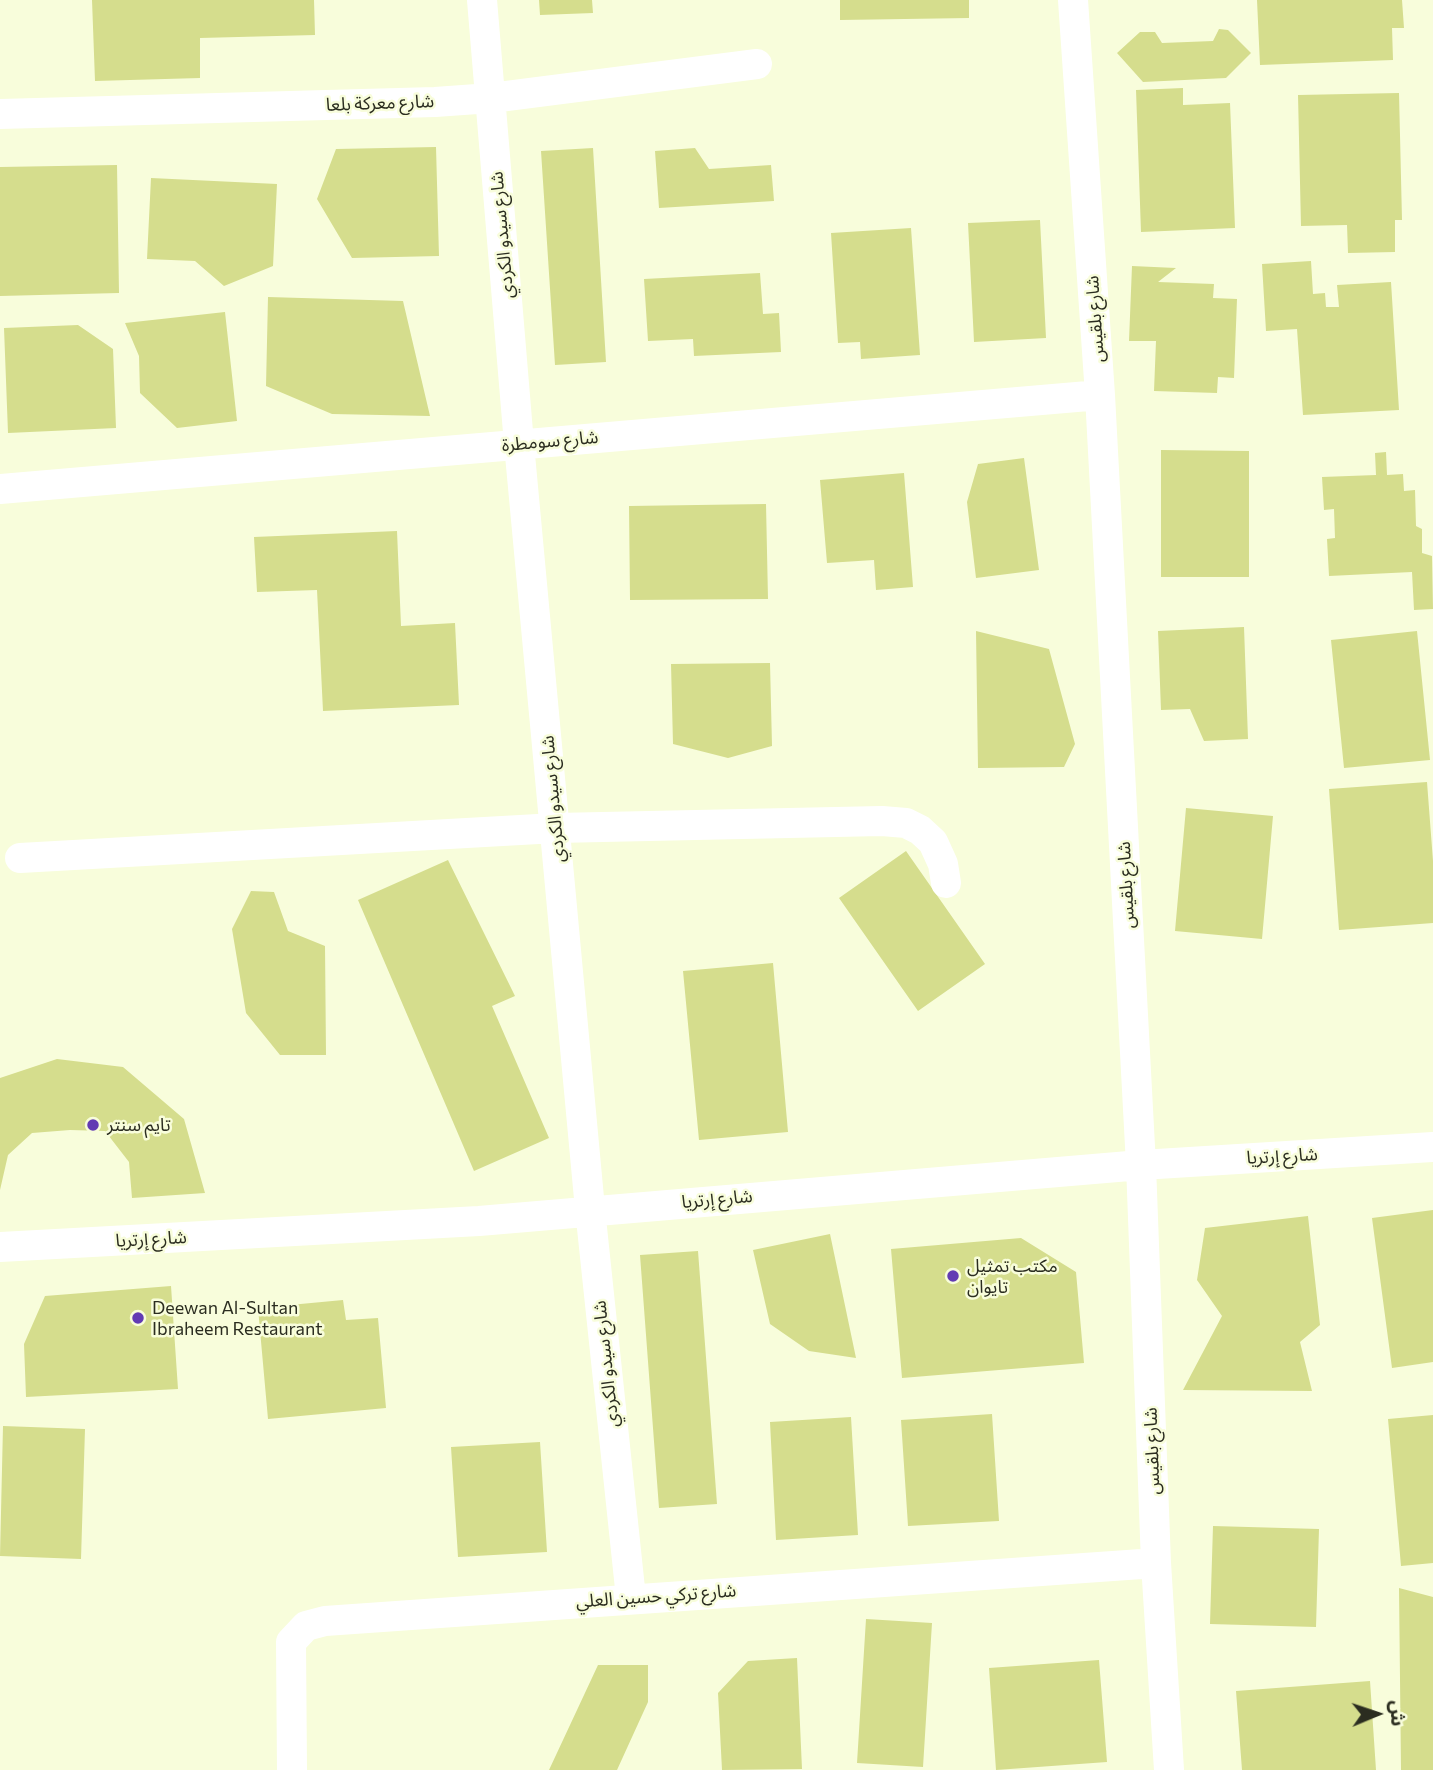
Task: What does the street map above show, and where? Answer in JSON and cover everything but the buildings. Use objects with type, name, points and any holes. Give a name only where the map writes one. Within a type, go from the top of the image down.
[{"type":"street","name":"شارع سيدو الكردي","points":[[482,0],[519,444],[590,1209],[631,1598]]},
{"type":"street","name":"شارع بلقيس","points":[[1073,0],[1100,395],[1141,1164],[1156,1563],[1168,1770]]},
{"type":"street","name":"شارع معركة بلعا","points":[[0,114],[491,98],[757,64]]},
{"type":"street","name":"شارع سومطرة","points":[[0,489],[1100,395]]},
{"type":"street","points":[[20,858],[556,828],[801,822],[906,823],[920,830],[933,842],[943,864],[946,883]]},
{"type":"street","name":"شارع إرتريا","points":[[0,1247],[479,1221],[590,1209],[1141,1164],[1433,1147]]},
{"type":"street","name":"شارع تركي حسين العلي","points":[[292,1770],[291,1642],[306,1626],[325,1621],[1156,1563]]},
{"type":"place","name":"تايم سنتر","points":[[93,1125]]},
{"type":"place","name":"مكتب تمثيل تايوان","points":[[953,1276]]},
{"type":"place","name":"Deewan Al-Sultan Ibraheem Restaurant","points":[[138,1318]]}]
